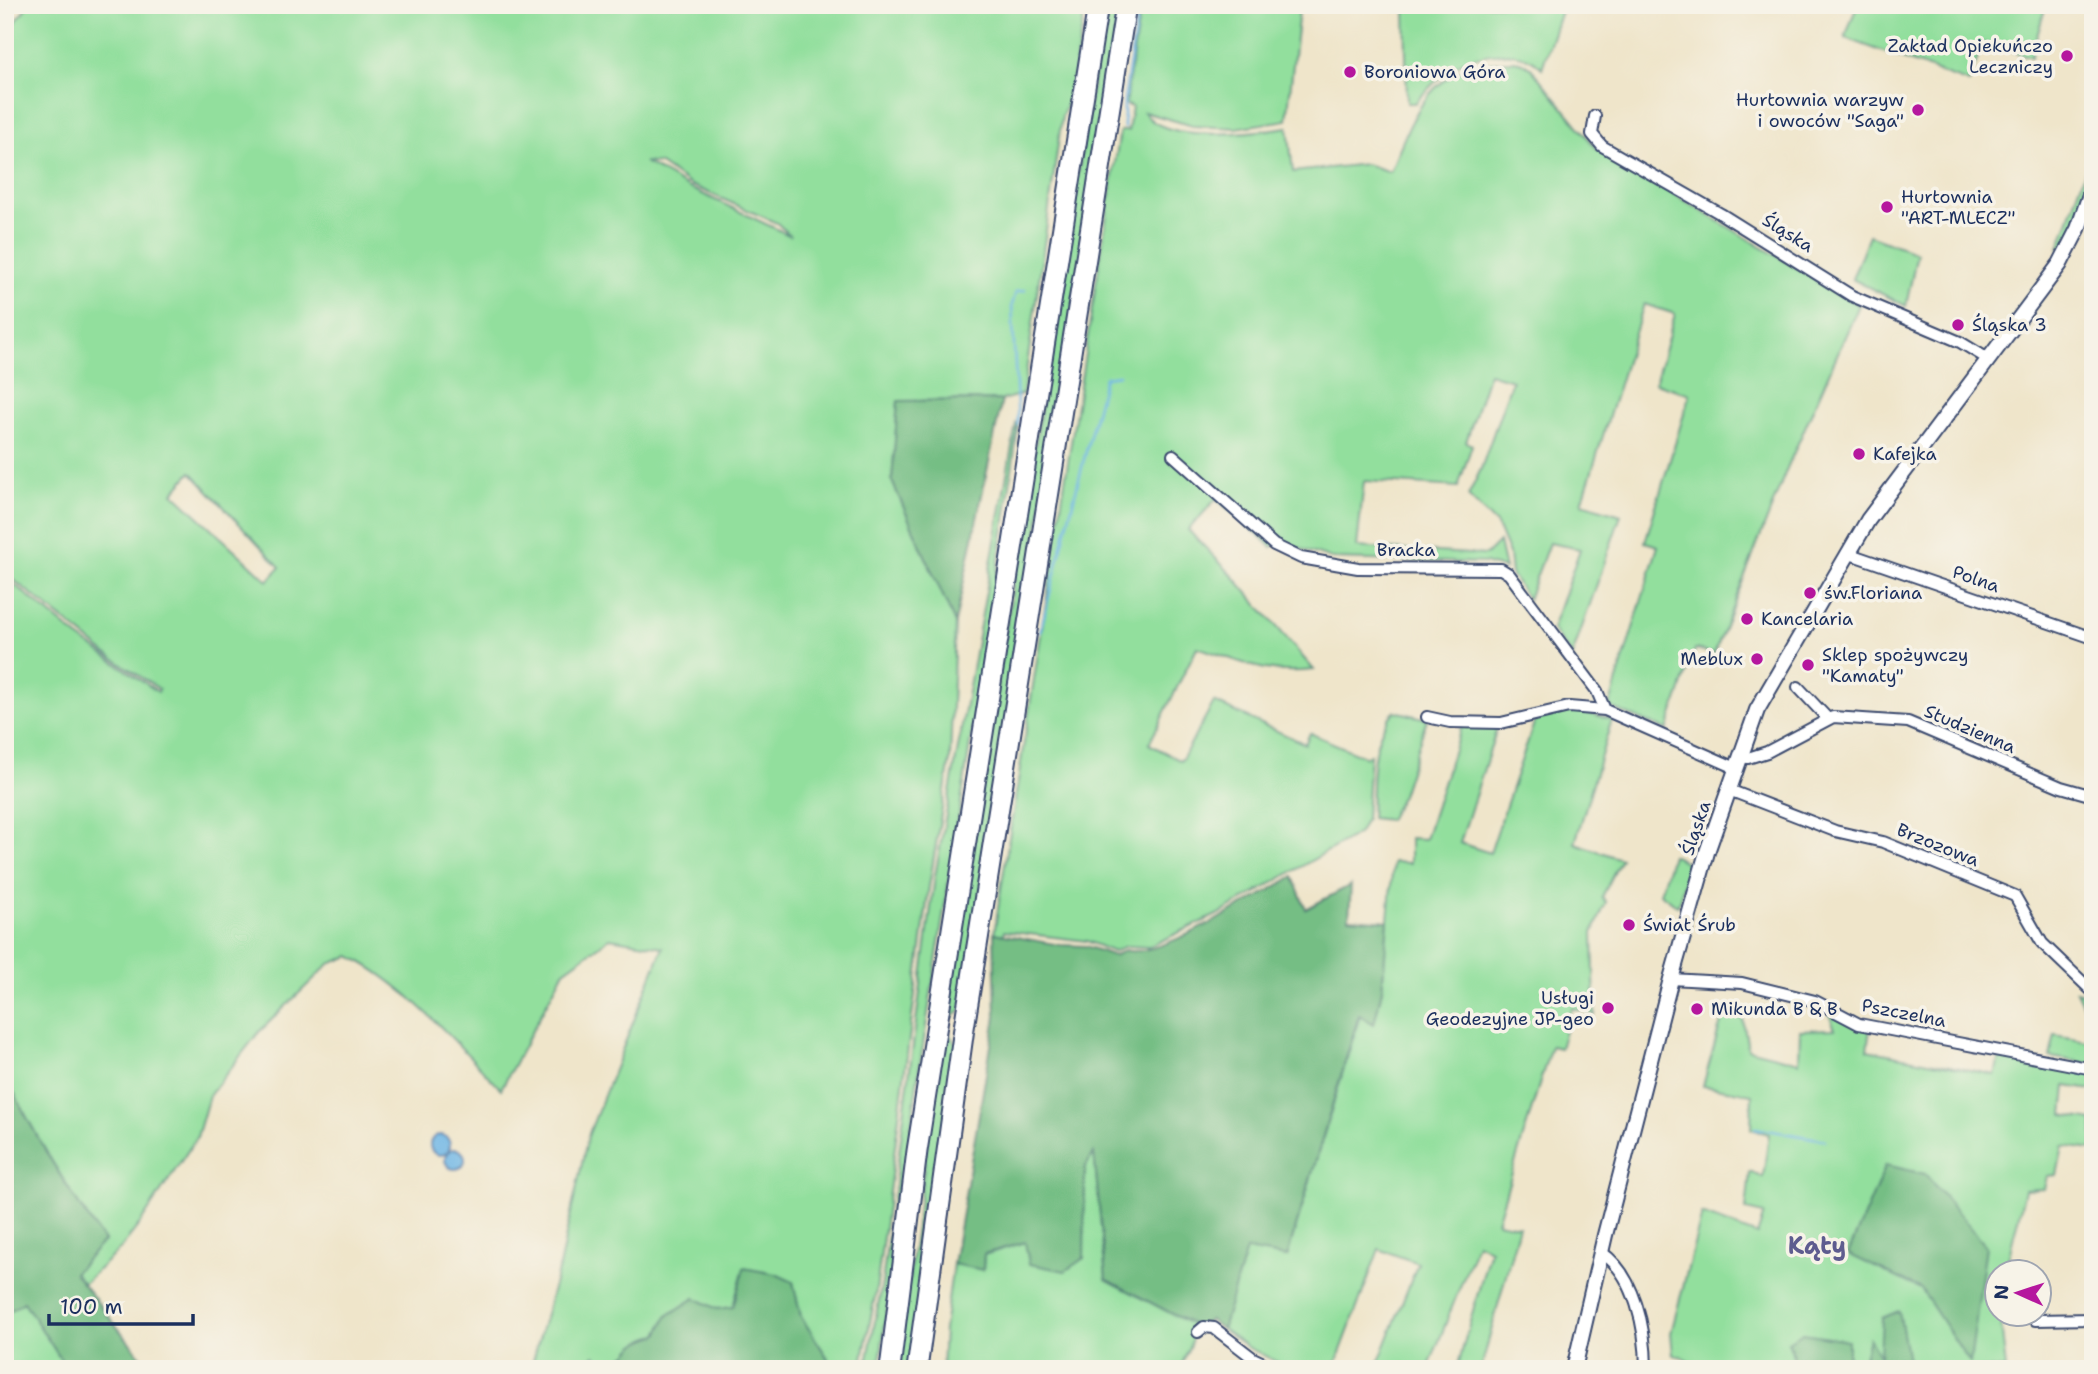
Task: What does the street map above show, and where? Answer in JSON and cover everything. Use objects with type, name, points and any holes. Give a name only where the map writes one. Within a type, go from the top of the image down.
[{"type":"highway","points":[[890,1369],[921,1125],[1098,5]]},
{"type":"highway","points":[[917,1369],[964,1028],[1126,5]]},
{"type":"main road","name":"Śląska","points":[[1574,1369],[1671,979],[1707,852],[1764,693],[1847,553],[1891,488],[2062,260],[2078,229],[2093,186]]},
{"type":"street","name":"Śląska","points":[[1595,116],[1592,134],[1602,146],[1721,214],[1852,296],[1960,342],[1988,359]]},
{"type":"street","name":"Bracka","points":[[1173,455],[1274,545],[1301,558],[1358,568],[1501,569],[1509,574],[1597,691],[1605,710]]},
{"type":"street","name":"Polna","points":[[1847,553],[2093,638]]},
{"type":"street","points":[[1427,717],[1450,722],[1501,723],[1569,707],[1605,710],[1738,762],[1767,752],[1828,719],[1798,687]]},
{"type":"street","name":"Studzienna","points":[[1828,719],[1908,722],[2061,787],[2093,796]]},
{"type":"street","name":"Brzozowa","points":[[1729,790],[1835,831],[1883,842],[2015,896],[2042,943],[2093,992]]},
{"type":"street","name":"Pszczelna","points":[[1671,979],[1742,982],[1815,1001],[1859,1024],[2093,1069]]},
{"type":"street","points":[[1601,1252],[1626,1280],[1637,1307],[1646,1369]]},
{"type":"street","points":[[2052,1320],[2093,1319]]},
{"type":"street","points":[[1198,1332],[1204,1327],[1214,1328],[1253,1358],[1276,1369]]},
{"type":"green space","points":[[28,5],[1086,5],[1070,95],[1062,116],[1023,394],[1002,400],[898,401],[892,481],[955,623],[950,760],[929,887],[876,1291],[861,1369],[835,1369],[801,1317],[793,1282],[744,1269],[733,1307],[667,1316],[658,1335],[624,1356],[619,1369],[600,1369],[602,1361],[595,1355],[583,1369],[531,1368],[559,1267],[588,1136],[663,947],[610,938],[564,971],[501,1089],[430,1016],[392,983],[350,956],[329,964],[259,1032],[209,1096],[197,1137],[121,1248],[83,1284],[74,1273],[104,1241],[51,1160],[5,1075],[5,577],[78,637],[158,692],[159,689],[105,653],[5,573],[5,37]],"holes":[[[644,162],[660,164],[691,185],[777,223],[791,236],[690,188]],[[191,472],[280,567],[268,581],[173,493]]]},
{"type":"green space","points":[[1105,5],[1120,5],[962,1009],[952,1017],[946,1008]]},
{"type":"green space","points":[[1141,5],[1563,5],[1542,68],[1521,56],[1481,56],[1456,65],[1446,72],[1415,103],[1407,103],[1405,8],[1299,10],[1287,120],[1236,128],[1193,126],[1144,112],[1155,122],[1170,129],[1190,133],[1234,133],[1288,127],[1293,172],[1366,164],[1390,172],[1415,116],[1437,86],[1471,67],[1499,62],[1522,63],[1530,67],[1596,148],[1859,305],[1788,466],[1714,654],[1695,649],[1667,730],[1609,707],[1658,546],[1645,542],[1690,394],[1655,383],[1675,314],[1644,304],[1582,503],[1621,515],[1572,656],[1552,629],[1580,549],[1549,543],[1528,599],[1511,574],[1509,554],[1497,525],[1468,496],[1481,469],[1512,380],[1489,373],[1466,442],[1472,445],[1458,487],[1364,481],[1357,547],[1486,555],[1499,542],[1505,569],[1485,563],[1332,559],[1280,542],[1272,547],[1216,499],[1188,530],[1234,577],[1314,670],[1267,669],[1197,647],[1149,744],[1181,761],[1214,702],[1305,744],[1310,733],[1365,757],[1370,754],[1366,819],[1359,833],[1221,913],[1148,947],[1125,946],[1114,952],[1087,941],[1004,931],[1003,936],[994,934],[1120,131],[1128,131],[1132,107],[1125,104]]},
{"type":"green space","points":[[1857,5],[2046,5],[2031,57],[1983,43],[1969,83],[1845,38]]},
{"type":"green space","points":[[2093,149],[2091,174],[2084,199],[2064,246],[2059,248]]},
{"type":"green space","points":[[1869,235],[1917,253],[1906,306],[1852,279]]},
{"type":"green space","points":[[1002,400],[955,623],[892,481],[898,401]]},
{"type":"green space","points":[[1016,424],[1018,426],[1006,513],[917,1084],[879,1369],[866,1369],[882,1284],[935,876]]},
{"type":"green space","points":[[1568,709],[1612,719],[1575,843],[1621,859],[1602,897],[1606,902],[1593,933],[1595,1015],[1572,1008],[1560,1048],[1551,1046],[1497,1222],[1519,1226],[1481,1369],[1457,1369],[1490,1249],[1477,1243],[1428,1369],[1376,1369],[1418,1263],[1379,1249],[1334,1369],[1291,1369],[1249,1348],[1222,1329],[1246,1249],[1287,1257],[1360,1015],[1374,1023],[1382,989],[1393,862],[1410,863],[1410,838],[1425,839],[1462,725],[1498,725],[1460,843],[1490,853],[1536,717]]},
{"type":"green space","points":[[1395,711],[1427,719],[1402,795],[1389,820],[1371,818],[1376,747],[1386,722]]},
{"type":"green space","points":[[1672,855],[1689,864],[1678,906],[1660,893]]},
{"type":"green space","points":[[1293,877],[1306,909],[1351,885],[1349,918],[1388,921],[1382,990],[1374,1024],[1359,1015],[1287,1257],[1246,1250],[1222,1329],[1210,1320],[1197,1327],[1106,1279],[1094,1153],[1085,1168],[1084,1258],[1065,1271],[1029,1264],[1025,1242],[984,1254],[983,1270],[953,1264],[996,1017],[994,933],[1060,945],[1086,946],[1114,956],[1125,950],[1140,951],[1160,946],[1184,936]]},
{"type":"green space","points":[[2076,991],[2093,996],[2093,1024],[2090,1020]]},
{"type":"green space","points":[[1724,1011],[1743,1019],[1748,1049],[1799,1062],[1800,1030],[1835,1029],[1828,1012],[1870,1029],[1867,1050],[1995,1075],[2000,1054],[2093,1072],[2093,1090],[2066,1086],[2063,1115],[2093,1120],[2093,1150],[2063,1146],[2057,1175],[2047,1176],[2044,1189],[2025,1190],[2008,1258],[1982,1258],[1982,1328],[2002,1328],[2006,1369],[1700,1369],[1683,1357],[1673,1355],[1671,1333],[1702,1214],[1757,1235],[1764,1214],[1746,1210],[1750,1172],[1763,1177],[1769,1134],[1751,1129],[1752,1094],[1703,1086]]},
{"type":"green space","points":[[949,1034],[956,1044],[912,1369],[897,1369],[941,1040]]},
{"type":"green space","points":[[2055,1035],[2093,1042],[2093,1064],[2050,1057]]},
{"type":"green space","points":[[5,1075],[51,1160],[104,1241],[74,1273],[143,1359],[128,1369],[67,1369],[24,1302],[5,1314]]},
{"type":"green space","points":[[1094,1151],[1106,1279],[1197,1327],[1180,1369],[942,1369],[944,1329],[953,1264],[983,1269],[984,1255],[1025,1242],[1084,1258],[1085,1168]]},
{"type":"green space","points":[[1886,1165],[1925,1174],[1986,1246],[1984,1258],[1982,1258],[1970,1363],[1921,1289],[1848,1254]]},
{"type":"green space","points":[[744,1268],[776,1274],[793,1282],[801,1317],[835,1369],[619,1369],[634,1346],[658,1335],[667,1316],[695,1298],[717,1309],[733,1307]]},
{"type":"green space","points":[[24,1301],[67,1369],[5,1369],[5,1314]]},
{"type":"green space","points":[[1899,1311],[1908,1361],[1946,1369],[1861,1369],[1869,1338],[1880,1356],[1882,1318]]},
{"type":"green space","points":[[1803,1333],[1848,1340],[1848,1369],[1798,1369],[1788,1342]]},
{"type":"water","points":[[440,1135],[447,1138],[450,1145],[447,1152],[440,1155],[433,1152],[430,1145],[433,1138]]},
{"type":"water","points":[[455,1149],[462,1152],[465,1159],[462,1166],[455,1169],[448,1166],[445,1159],[448,1152]]},
{"type":"waterway","points":[[1124,128],[1124,100],[1139,5]]},
{"type":"waterway","points":[[1018,425],[1012,305],[1016,292],[1025,290]]},
{"type":"waterway","points":[[1040,632],[1105,377],[1119,375]]},
{"type":"waterway","points":[[2054,1067],[2093,1075]]},
{"type":"waterway","points":[[1755,1128],[1825,1140]]},
{"type":"place","name":"Zakład Opiekuńczo Leczniczy","points":[[2067,56]]},
{"type":"place","name":"Boroniowa Góra","points":[[1350,72]]},
{"type":"place","name":"Hurtownia warzyw i owoców \"Saga\"","points":[[1918,110]]},
{"type":"place","name":"Hurtownia \"ART-MLECZ\"","points":[[1887,207]]},
{"type":"place","name":"Śląska 3","points":[[1958,325]]},
{"type":"place","name":"Kafejka","points":[[1859,454]]},
{"type":"place","name":"św.Floriana","points":[[1810,593]]},
{"type":"place","name":"Kancelaria","points":[[1747,619]]},
{"type":"place","name":"Meblux","points":[[1757,659]]},
{"type":"place","name":"Sklep spożywczy \"Kamaty\"","points":[[1808,665]]},
{"type":"place","name":"Świat Śrub","points":[[1629,925]]},
{"type":"place","name":"Usługi Geodezyjne JP-geo","points":[[1608,1008]]},
{"type":"place","name":"Mikunda B & B","points":[[1697,1009]]},
{"type":"district","name":"Kąty","points":[[1817,1246]]}]
